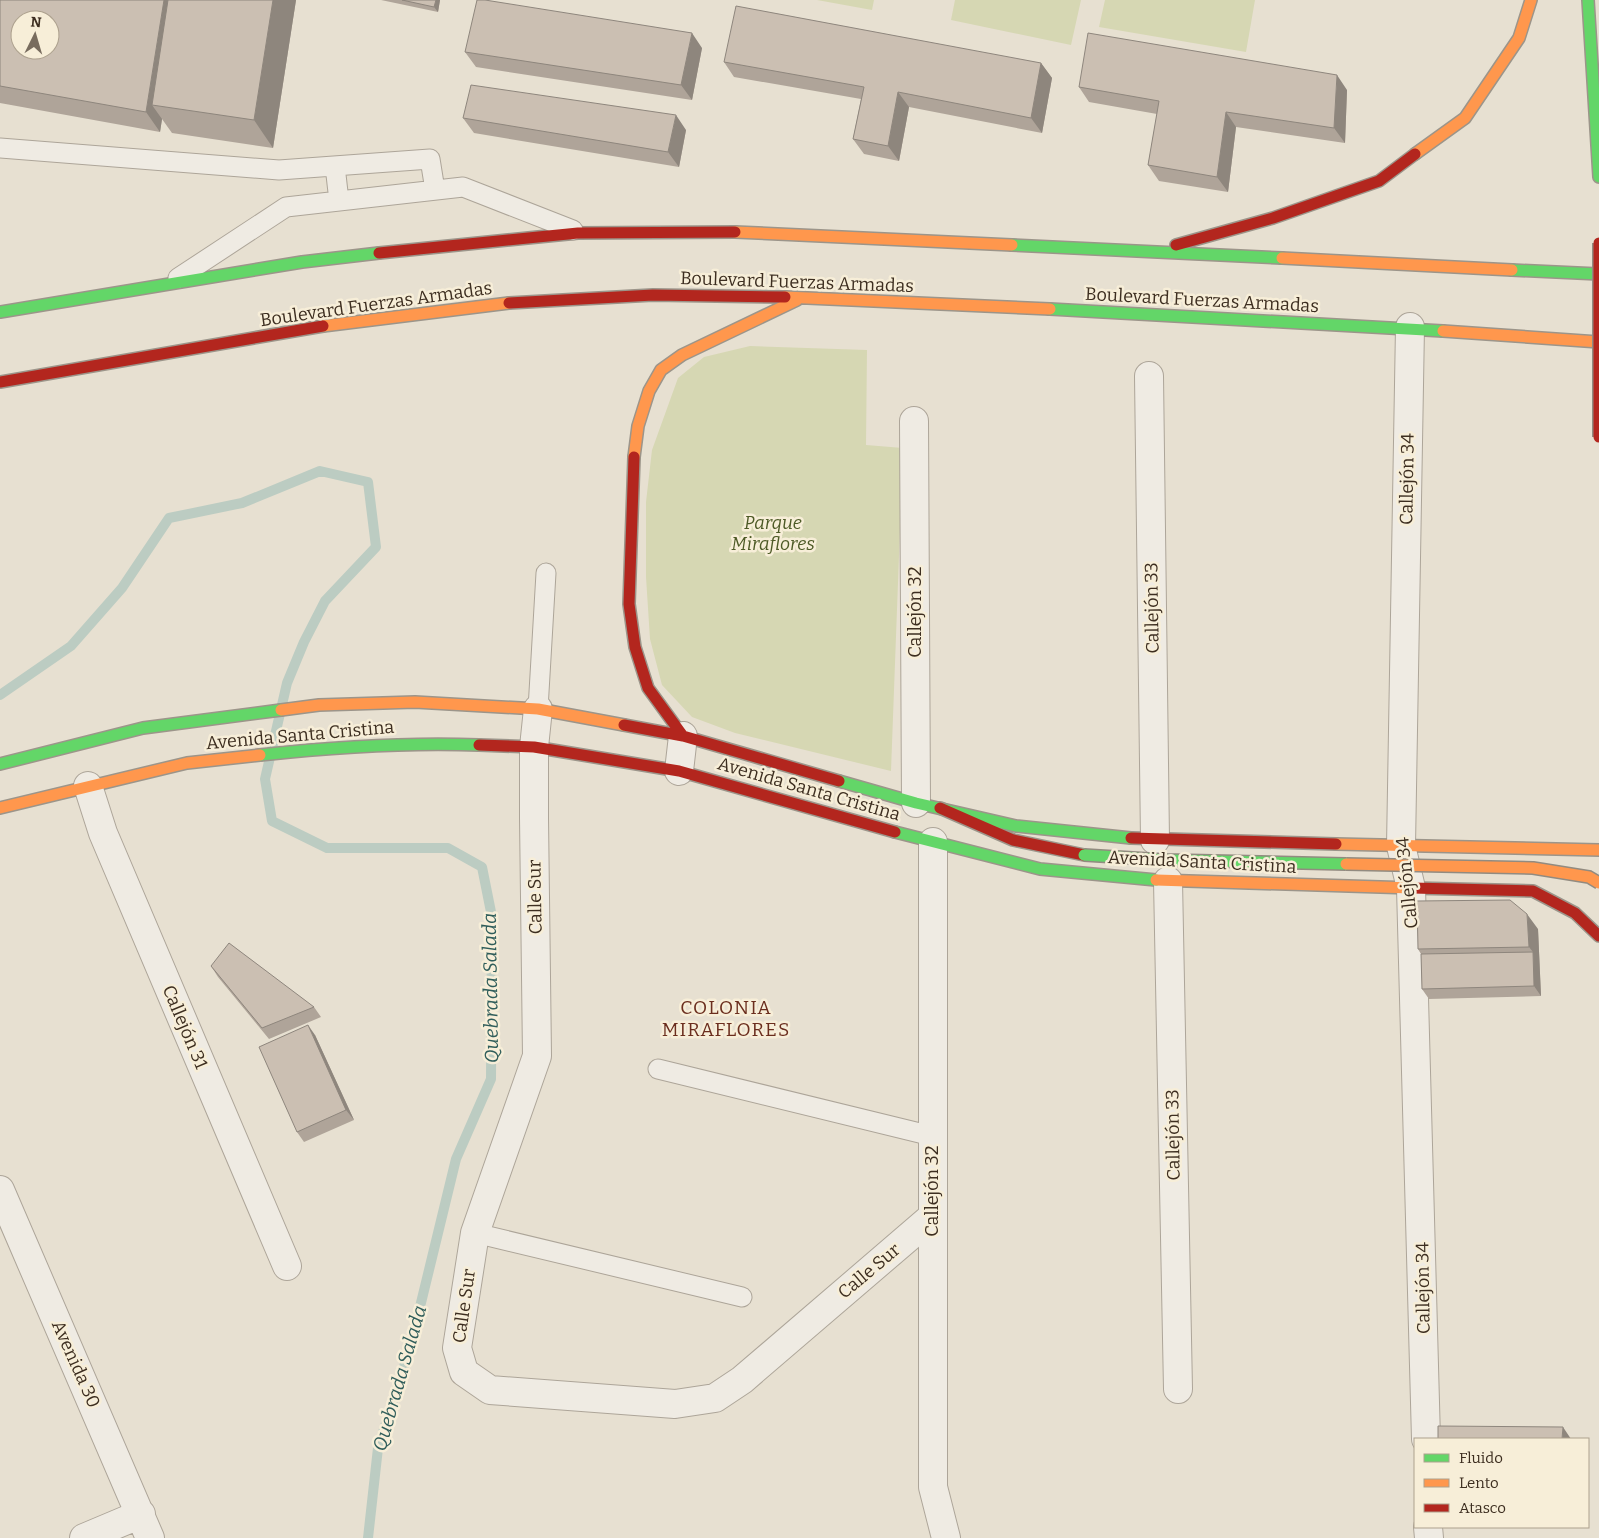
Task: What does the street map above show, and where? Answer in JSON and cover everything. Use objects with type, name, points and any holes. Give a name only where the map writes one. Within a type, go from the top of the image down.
[{"type":"main road","points":[[1153,252],[1273,218],[1380,181],[1465,118],[1519,38],[1531,0]]},
{"type":"main road","points":[[1588,0],[1599,177]]},
{"type":"main road","points":[[0,312],[172,282],[302,262],[458,244],[578,233],[723,231],[1599,274]]},
{"type":"main road","points":[[1599,243],[1599,449]]},
{"type":"main road","name":"Boulevard Fuerzas Armadas","points":[[0,382],[398,314],[503,303],[692,294],[802,297],[1410,327],[1599,342]]},
{"type":"main road","points":[[683,736],[648,688],[636,647],[629,604],[632,478],[638,426],[649,391],[661,370],[682,355],[802,297]]},
{"type":"main road","name":"Avenida Santa Cristina","points":[[0,764],[142,728],[252,712],[319,705],[416,702],[538,710],[683,736],[928,805],[1016,826],[1155,840],[1599,850]]},
{"type":"main road","name":"Avenida Santa Cristina","points":[[0,808],[187,763],[350,745],[436,743],[534,747],[679,771],[934,842],[1040,869],[1168,881],[1533,891],[1575,913],[1599,936]]},
{"type":"main road","points":[[928,805],[1013,840],[1084,855],[1165,860],[1533,868],[1589,877],[1599,883]]},
{"type":"street","name":"Callejón 34","points":[[1410,327],[1401,846],[1411,888],[1426,1438]]},
{"type":"street","name":"Callejón 33","points":[[1149,376],[1155,840]]},
{"type":"street","name":"Callejón 32","points":[[914,421],[928,805]]},
{"type":"street","name":"Calle Sur","points":[[538,710],[534,747],[537,1056],[475,1233],[457,1348],[464,1372],[490,1390],[675,1404],[715,1398],[742,1380],[932,1218]]},
{"type":"street","points":[[679,771],[683,736]]},
{"type":"street","name":"Callejón 31","points":[[88,786],[103,833],[287,1266]]},
{"type":"street","name":"Callejón 32","points":[[934,842],[932,1136],[933,1487],[946,1538]]},
{"type":"street","name":"Callejón 33","points":[[1168,881],[1178,1389]]},
{"type":"street","name":"Avenida 30","points":[[0,1190],[146,1526]]},
{"type":"street","points":[[84,1538],[146,1526]]},
{"type":"lane","points":[[0,148],[279,170],[430,159],[435,190]]},
{"type":"lane","points":[[335,166],[339,201]]},
{"type":"lane","points":[[172,282],[286,207],[463,187],[578,233]]},
{"type":"lane","points":[[538,710],[546,573]]},
{"type":"lane","points":[[658,1069],[932,1136]]},
{"type":"lane","points":[[475,1233],[742,1297]]},
{"type":"green space","points":[[817,0],[874,0],[872,10]]},
{"type":"green space","points":[[955,0],[1081,0],[1071,45],[951,20]]},
{"type":"green space","points":[[1105,0],[1255,0],[1246,52],[1099,27]]},
{"type":"green space","name":"Parque Miraflores","points":[[750,346],[867,350],[866,445],[903,448],[891,771],[735,733],[692,717],[662,685],[650,639],[646,577],[646,502],[652,450],[678,378],[704,357]]},
{"type":"building","points":[[0,0],[164,0],[146,112],[0,86]]},
{"type":"building","points":[[168,0],[273,0],[254,120],[152,105]]},
{"type":"building","points":[[402,0],[436,0],[434,7]]},
{"type":"building","points":[[477,0],[692,33],[681,85],[465,52]]},
{"type":"building","points":[[736,6],[1041,63],[1031,118],[898,92],[888,146],[853,139],[864,87],[724,62]]},
{"type":"building","points":[[1088,33],[1337,75],[1334,128],[1226,112],[1217,177],[1148,165],[1159,101],[1079,87]]},
{"type":"building","points":[[471,85],[676,115],[668,152],[463,118]]},
{"type":"building","points":[[1510,900],[1527,914],[1529,947],[1418,949],[1417,901]]},
{"type":"building","points":[[229,943],[314,1007],[262,1028],[211,966]]},
{"type":"building","points":[[1533,952],[1534,986],[1422,989],[1421,954]]},
{"type":"building","points":[[308,1025],[346,1110],[297,1132],[259,1047]]},
{"type":"building","points":[[1438,1426],[1563,1427],[1562,1438],[1438,1438]]},
{"type":"waterway","name":"Quebrada Salada","points":[[0,695],[71,646],[122,588],[169,518],[242,503],[320,471],[368,482],[376,547],[325,601],[304,642],[287,683],[265,779],[272,821],[327,848],[448,848],[482,867],[492,917],[491,1079],[456,1159],[410,1348],[378,1448],[368,1538]]},
{"type":"traffic: fast","points":[[1588,0],[1599,177]]},
{"type":"traffic: fast","points":[[1012,245],[1282,258]]},
{"type":"traffic: fast","points":[[0,312],[302,262],[379,253]]},
{"type":"traffic: fast","points":[[1512,270],[1599,274]]},
{"type":"traffic: fast","points":[[1050,309],[1443,331]]},
{"type":"traffic: fast","points":[[0,764],[143,728],[281,710]]},
{"type":"traffic: fast","points":[[260,755],[369,746],[479,745]]},
{"type":"traffic: fast","points":[[839,781],[916,803],[1016,826],[1131,838]]},
{"type":"traffic: fast","points":[[895,832],[1040,869],[1156,880]]},
{"type":"traffic: fast","points":[[1084,855],[1165,860],[1346,864]]},
{"type":"traffic: slow","points":[[1415,154],[1465,118],[1519,38],[1531,0]]},
{"type":"traffic: slow","points":[[735,232],[1012,245]]},
{"type":"traffic: slow","points":[[1282,258],[1512,270]]},
{"type":"traffic: slow","points":[[785,297],[1050,309]]},
{"type":"traffic: slow","points":[[634,457],[638,426],[649,391],[661,370],[682,355],[797,300]]},
{"type":"traffic: slow","points":[[323,326],[509,303]]},
{"type":"traffic: slow","points":[[1443,331],[1599,342]]},
{"type":"traffic: slow","points":[[281,710],[319,705],[415,702],[538,709],[624,725]]},
{"type":"traffic: slow","points":[[0,808],[187,763],[260,755]]},
{"type":"traffic: slow","points":[[1336,844],[1599,850]]},
{"type":"traffic: slow","points":[[1346,864],[1533,868],[1589,877],[1599,883]]},
{"type":"traffic: slow","points":[[1156,880],[1412,888]]},
{"type":"traffic: jam","points":[[1176,245],[1273,218],[1379,181],[1415,154]]},
{"type":"traffic: jam","points":[[379,253],[578,233],[735,232]]},
{"type":"traffic: jam","points":[[1599,243],[1599,437]]},
{"type":"traffic: jam","points":[[509,303],[653,295],[785,297]]},
{"type":"traffic: jam","points":[[0,382],[323,326]]},
{"type":"traffic: jam","points":[[634,457],[629,604],[635,647],[648,688],[683,736]]},
{"type":"traffic: jam","points":[[624,725],[683,736],[839,781]]},
{"type":"traffic: jam","points":[[479,745],[534,747],[679,771],[895,832]]},
{"type":"traffic: jam","points":[[940,808],[1013,840],[1084,855]]},
{"type":"traffic: jam","points":[[1131,838],[1336,844]]},
{"type":"traffic: jam","points":[[1412,888],[1533,891],[1575,913],[1599,936]]},
{"type":"district","name":"COLONIA MIRAFLORES","points":[[726,1018]]}]
